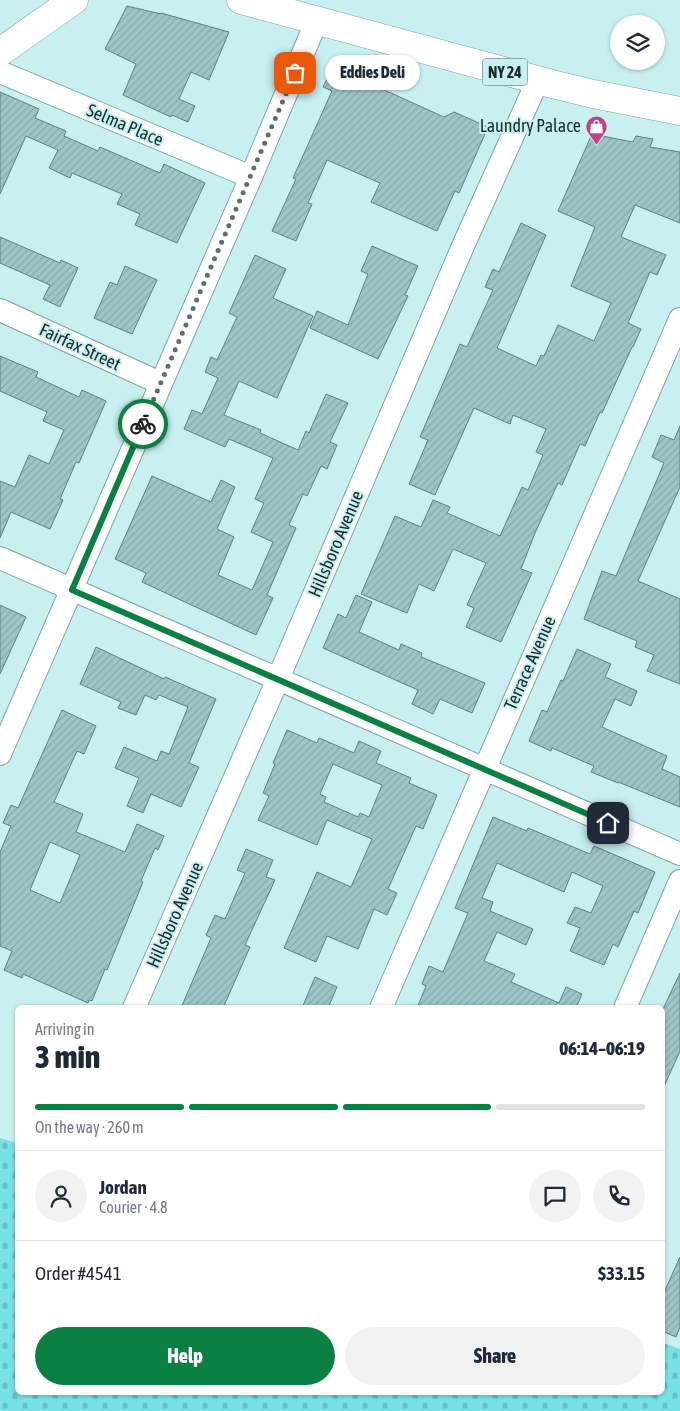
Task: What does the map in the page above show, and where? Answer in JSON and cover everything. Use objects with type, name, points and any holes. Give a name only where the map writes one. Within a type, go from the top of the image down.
[{"type":"main road","points":[[0,52],[74,0]]},
{"type":"main road","name":"NY 24","points":[[241,0],[593,94],[680,111]]},
{"type":"street","points":[[0,754],[251,177],[317,20]]},
{"type":"street","name":"Selma Place","points":[[0,72],[251,177]]},
{"type":"street","name":"Hillsboro Avenue","points":[[135,1005],[278,679],[463,246],[538,80]]},
{"type":"street","name":"Fairfax Street","points":[[0,310],[160,383]]},
{"type":"street","name":"Terrace Avenue","points":[[382,1005],[483,768],[680,319]]},
{"type":"street","points":[[0,558],[680,854]]},
{"type":"street","points":[[626,1005],[680,881]]},
{"type":"green space","points":[[0,1138],[15,1142],[15,1395],[665,1395],[665,1344],[680,1349],[680,1411],[0,1411]]},
{"type":"building","points":[[127,6],[161,13],[229,32],[209,80],[191,72],[179,99],[195,106],[188,122],[172,115],[171,117],[123,95],[136,64],[105,49]]},
{"type":"building","points":[[340,70],[444,117],[454,112],[488,127],[459,193],[455,191],[437,231],[371,202],[380,183],[327,160],[308,203],[312,204],[296,241],[272,231],[296,179],[293,178],[332,91],[323,87],[329,75]]},
{"type":"building","points":[[0,92],[39,109],[35,118],[66,131],[64,136],[98,151],[100,147],[160,173],[164,164],[205,183],[177,243],[135,225],[140,214],[117,204],[122,194],[72,173],[70,178],[49,168],[58,150],[26,136],[0,194]]},
{"type":"building","points":[[592,134],[633,142],[636,136],[653,139],[650,147],[680,152],[680,223],[635,205],[621,237],[666,255],[657,275],[650,272],[628,323],[641,329],[602,413],[600,412],[585,446],[580,444],[562,485],[558,483],[535,533],[521,569],[532,573],[501,642],[466,627],[474,608],[467,605],[486,563],[453,549],[434,591],[419,584],[407,613],[361,594],[395,516],[421,527],[433,500],[450,507],[447,513],[500,536],[522,487],[528,490],[543,455],[536,452],[546,429],[513,415],[510,424],[474,408],[435,495],[409,484],[428,440],[420,437],[460,344],[467,347],[493,290],[485,287],[493,269],[499,272],[521,223],[546,235],[497,348],[536,366],[541,355],[544,356],[558,325],[594,341],[611,303],[571,286],[595,227],[558,211]]},
{"type":"building","points":[[0,237],[60,263],[61,260],[78,268],[60,307],[43,299],[50,285],[0,263]]},
{"type":"building","points":[[372,246],[418,266],[405,295],[408,296],[378,359],[310,328],[317,311],[348,325],[368,274],[361,271]]},
{"type":"building","points":[[255,255],[286,269],[273,298],[313,316],[277,398],[239,381],[224,415],[261,430],[260,433],[298,450],[306,431],[309,433],[326,394],[348,403],[330,442],[337,445],[327,469],[321,466],[307,496],[303,494],[289,525],[296,528],[267,595],[273,598],[256,635],[142,582],[146,573],[115,559],[152,476],[211,502],[221,480],[235,487],[217,529],[234,537],[218,575],[252,590],[273,542],[251,532],[264,503],[255,499],[273,458],[229,439],[225,447],[184,429],[192,410],[202,414],[218,378],[205,372],[211,357],[217,360],[237,317],[229,313]]},
{"type":"building","points":[[125,266],[157,280],[132,334],[94,318],[110,282],[117,285]]},
{"type":"building","points":[[0,356],[38,372],[36,377],[79,397],[82,390],[106,401],[79,463],[76,462],[60,499],[63,500],[50,529],[11,512],[0,538],[0,481],[15,487],[29,455],[49,464],[64,430],[43,421],[47,412],[0,391]]},
{"type":"building","points":[[680,426],[680,487],[638,581],[680,599],[680,684],[647,671],[654,655],[635,647],[637,641],[584,619],[602,571],[616,576],[664,463],[652,457],[661,435],[674,440]]},
{"type":"building","points":[[356,595],[372,602],[359,632],[399,650],[401,644],[422,653],[421,657],[485,683],[472,713],[440,699],[433,714],[412,704],[418,690],[323,648],[338,614],[346,618]]},
{"type":"building","points":[[0,605],[26,617],[0,674]]},
{"type":"building","points":[[96,647],[164,679],[165,677],[216,699],[189,763],[199,767],[181,807],[151,794],[143,813],[127,806],[139,778],[115,768],[124,747],[157,761],[161,751],[169,754],[188,707],[159,695],[156,700],[145,695],[136,715],[118,708],[121,702],[80,684]]},
{"type":"building","points":[[577,649],[611,664],[605,677],[637,691],[631,706],[615,699],[602,727],[667,756],[662,769],[680,777],[680,807],[591,772],[594,766],[552,748],[551,751],[529,741],[542,710],[547,712]]},
{"type":"building","points":[[62,710],[96,726],[84,754],[77,751],[54,802],[83,814],[76,832],[125,852],[137,824],[164,836],[158,850],[155,848],[107,970],[105,969],[92,1001],[89,1000],[88,1003],[23,974],[22,978],[4,970],[12,951],[0,946],[0,852],[11,826],[3,823],[11,805],[18,808]],"holes":[[[50,842],[80,855],[60,903],[30,890]]]},
{"type":"building","points":[[287,730],[317,743],[319,738],[354,753],[359,741],[381,751],[376,763],[411,778],[409,783],[437,795],[423,829],[416,826],[388,889],[397,893],[387,915],[374,909],[358,949],[327,936],[316,962],[284,948],[317,872],[351,887],[372,839],[327,820],[317,845],[258,820],[269,796],[263,793],[275,764],[273,763]],"holes":[[[333,764],[382,785],[369,817],[360,813],[358,817],[324,802],[326,797],[320,794]]]},
{"type":"building","points":[[493,817],[527,831],[528,828],[590,854],[594,846],[655,872],[638,913],[634,911],[618,947],[613,944],[604,965],[570,951],[580,928],[567,923],[575,907],[591,913],[603,886],[572,872],[564,892],[497,863],[482,898],[493,902],[490,911],[533,929],[526,945],[497,932],[484,961],[515,974],[511,982],[559,1003],[566,987],[582,994],[577,1005],[418,1005],[426,986],[422,984],[429,966],[443,972],[468,913],[455,908]]},
{"type":"building","points":[[246,849],[273,860],[266,877],[275,880],[245,945],[250,947],[224,1005],[182,1005],[211,938],[206,935],[215,915],[225,919],[245,873],[237,870]]},
{"type":"building","points":[[680,973],[680,1051],[665,1084],[665,1005]]},
{"type":"building","points":[[315,977],[337,987],[329,1005],[303,1005]]},
{"type":"building","points":[[680,1257],[680,1327],[676,1337],[665,1332],[665,1290]]},
{"type":"way so far","points":[[143,424],[295,73]]},
{"type":"place","name":"Eddies Deli","points":[[295,73]]},
{"type":"place","name":"Laundry Palace","points":[[597,145]]},
{"type":"route","points":[[143,424],[72,590],[608,823]]}]
